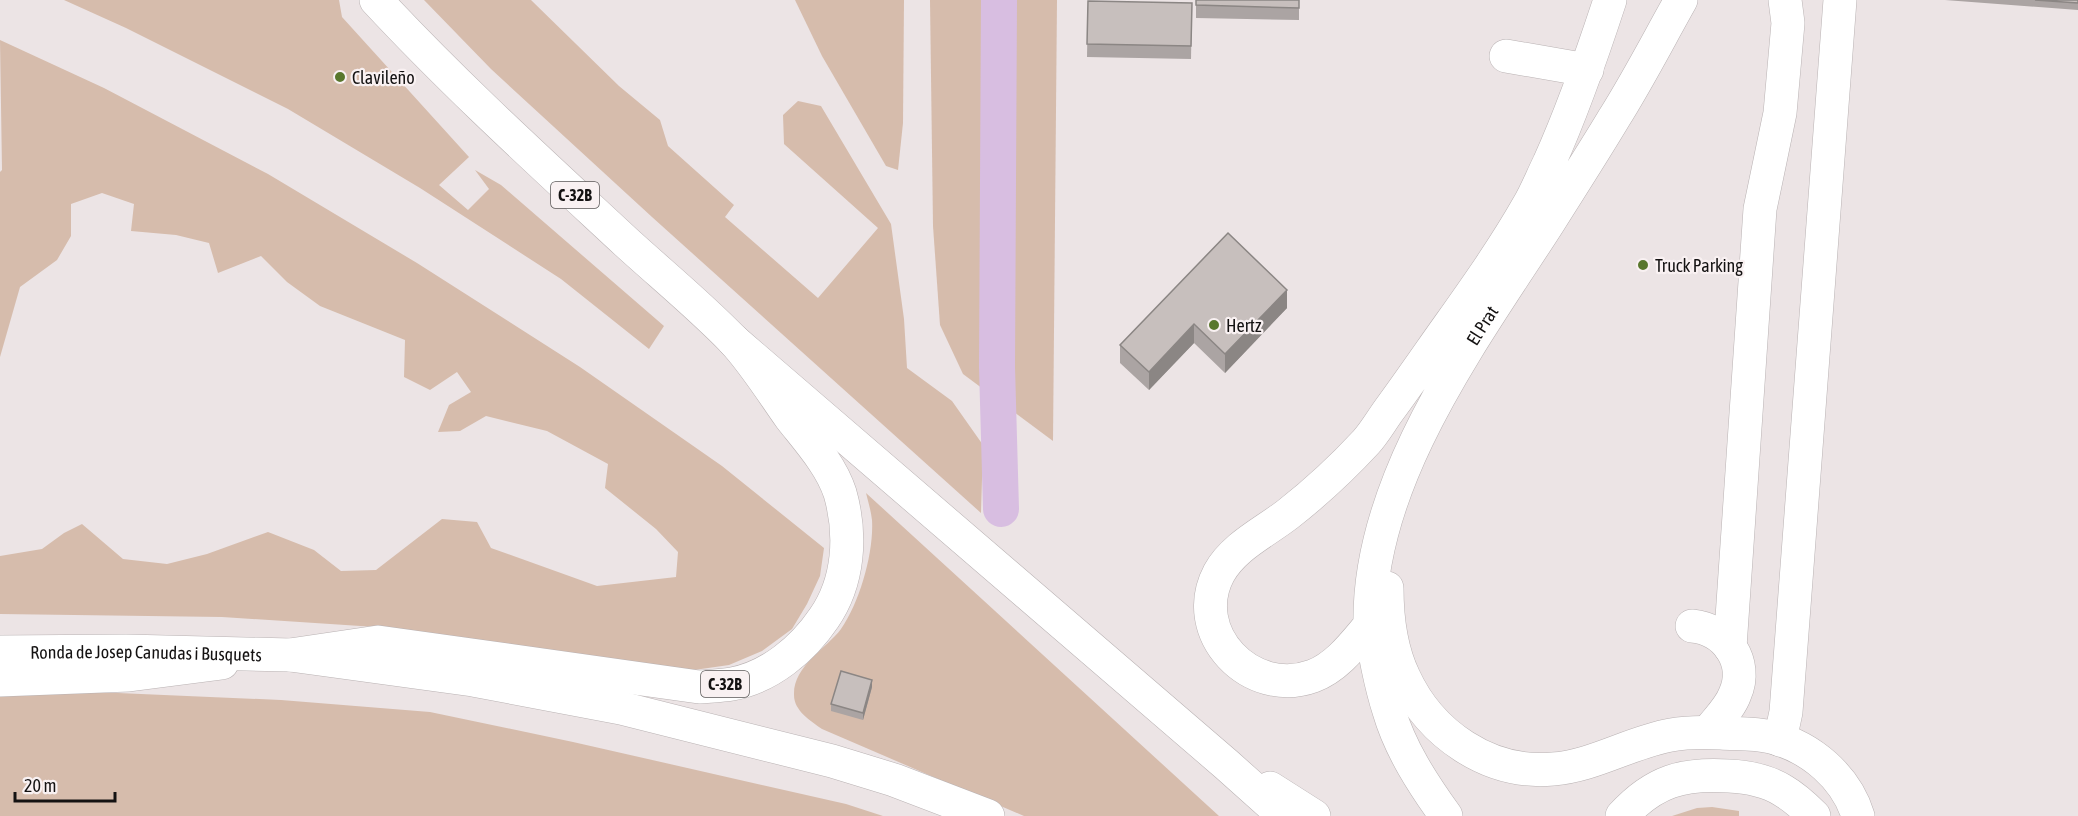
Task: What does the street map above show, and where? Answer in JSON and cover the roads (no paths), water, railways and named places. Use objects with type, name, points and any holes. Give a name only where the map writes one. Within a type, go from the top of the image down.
[{"type":"main road","name":"C-32B","points":[[376,0],[418,45],[534,158],[734,341],[1284,816]]},
{"type":"main road","points":[[1370,625],[1355,644],[1325,670],[1302,679],[1276,681],[1252,673],[1231,658],[1223,648],[1213,624],[1211,598],[1219,574],[1229,559],[1320,488],[1368,440],[1494,261],[1529,205],[1561,135],[1587,70],[1610,0]]},
{"type":"main road","name":"El Prat","points":[[1446,816],[1406,753],[1389,713],[1370,625],[1370,601],[1376,557],[1395,492],[1414,446],[1447,382],[1615,118],[1681,0]]},
{"type":"main road","points":[[1708,732],[1733,700],[1738,684],[1739,668],[1730,646],[1760,209],[1780,113],[1788,23],[1785,0]]},
{"type":"main road","points":[[1780,740],[1786,712],[1840,0]]},
{"type":"main road","points":[[1506,56],[1587,70]]},
{"type":"main road","name":"C-32B","points":[[290,655],[378,642],[699,687],[734,684],[765,673],[808,640],[826,615],[840,587],[847,553],[846,523],[840,492],[830,471],[734,341]]},
{"type":"main road","points":[[1395,492],[1386,564],[1387,601],[1395,651],[1403,676],[1416,699],[1432,720],[1451,738],[1497,763],[1522,770],[1580,765],[1642,742],[1673,734],[1708,732],[1756,734],[1780,740],[1807,752],[1848,790],[1858,816]]},
{"type":"main road","points":[[1692,626],[1712,631],[1730,646]]},
{"type":"main road","name":"Ronda de Josep Canudas i Busquets","points":[[0,652],[126,651],[290,655]]},
{"type":"main road","points":[[0,680],[129,675],[290,655],[473,680],[621,708],[832,760],[894,780],[988,816]]},
{"type":"main road","points":[[1227,765],[1275,790],[1314,816]]},
{"type":"main road","points":[[1622,816],[1649,792],[1674,780],[1702,774],[1742,776],[1762,780],[1800,802],[1814,816]]},
{"type":"waterway","points":[[999,0],[997,367],[1001,509]]},
{"type":"place","name":"Clavileño","points":[[340,77]]},
{"type":"place","name":"Truck Parking","points":[[1643,265]]},
{"type":"place","name":"Hertz","points":[[1214,325]]}]
